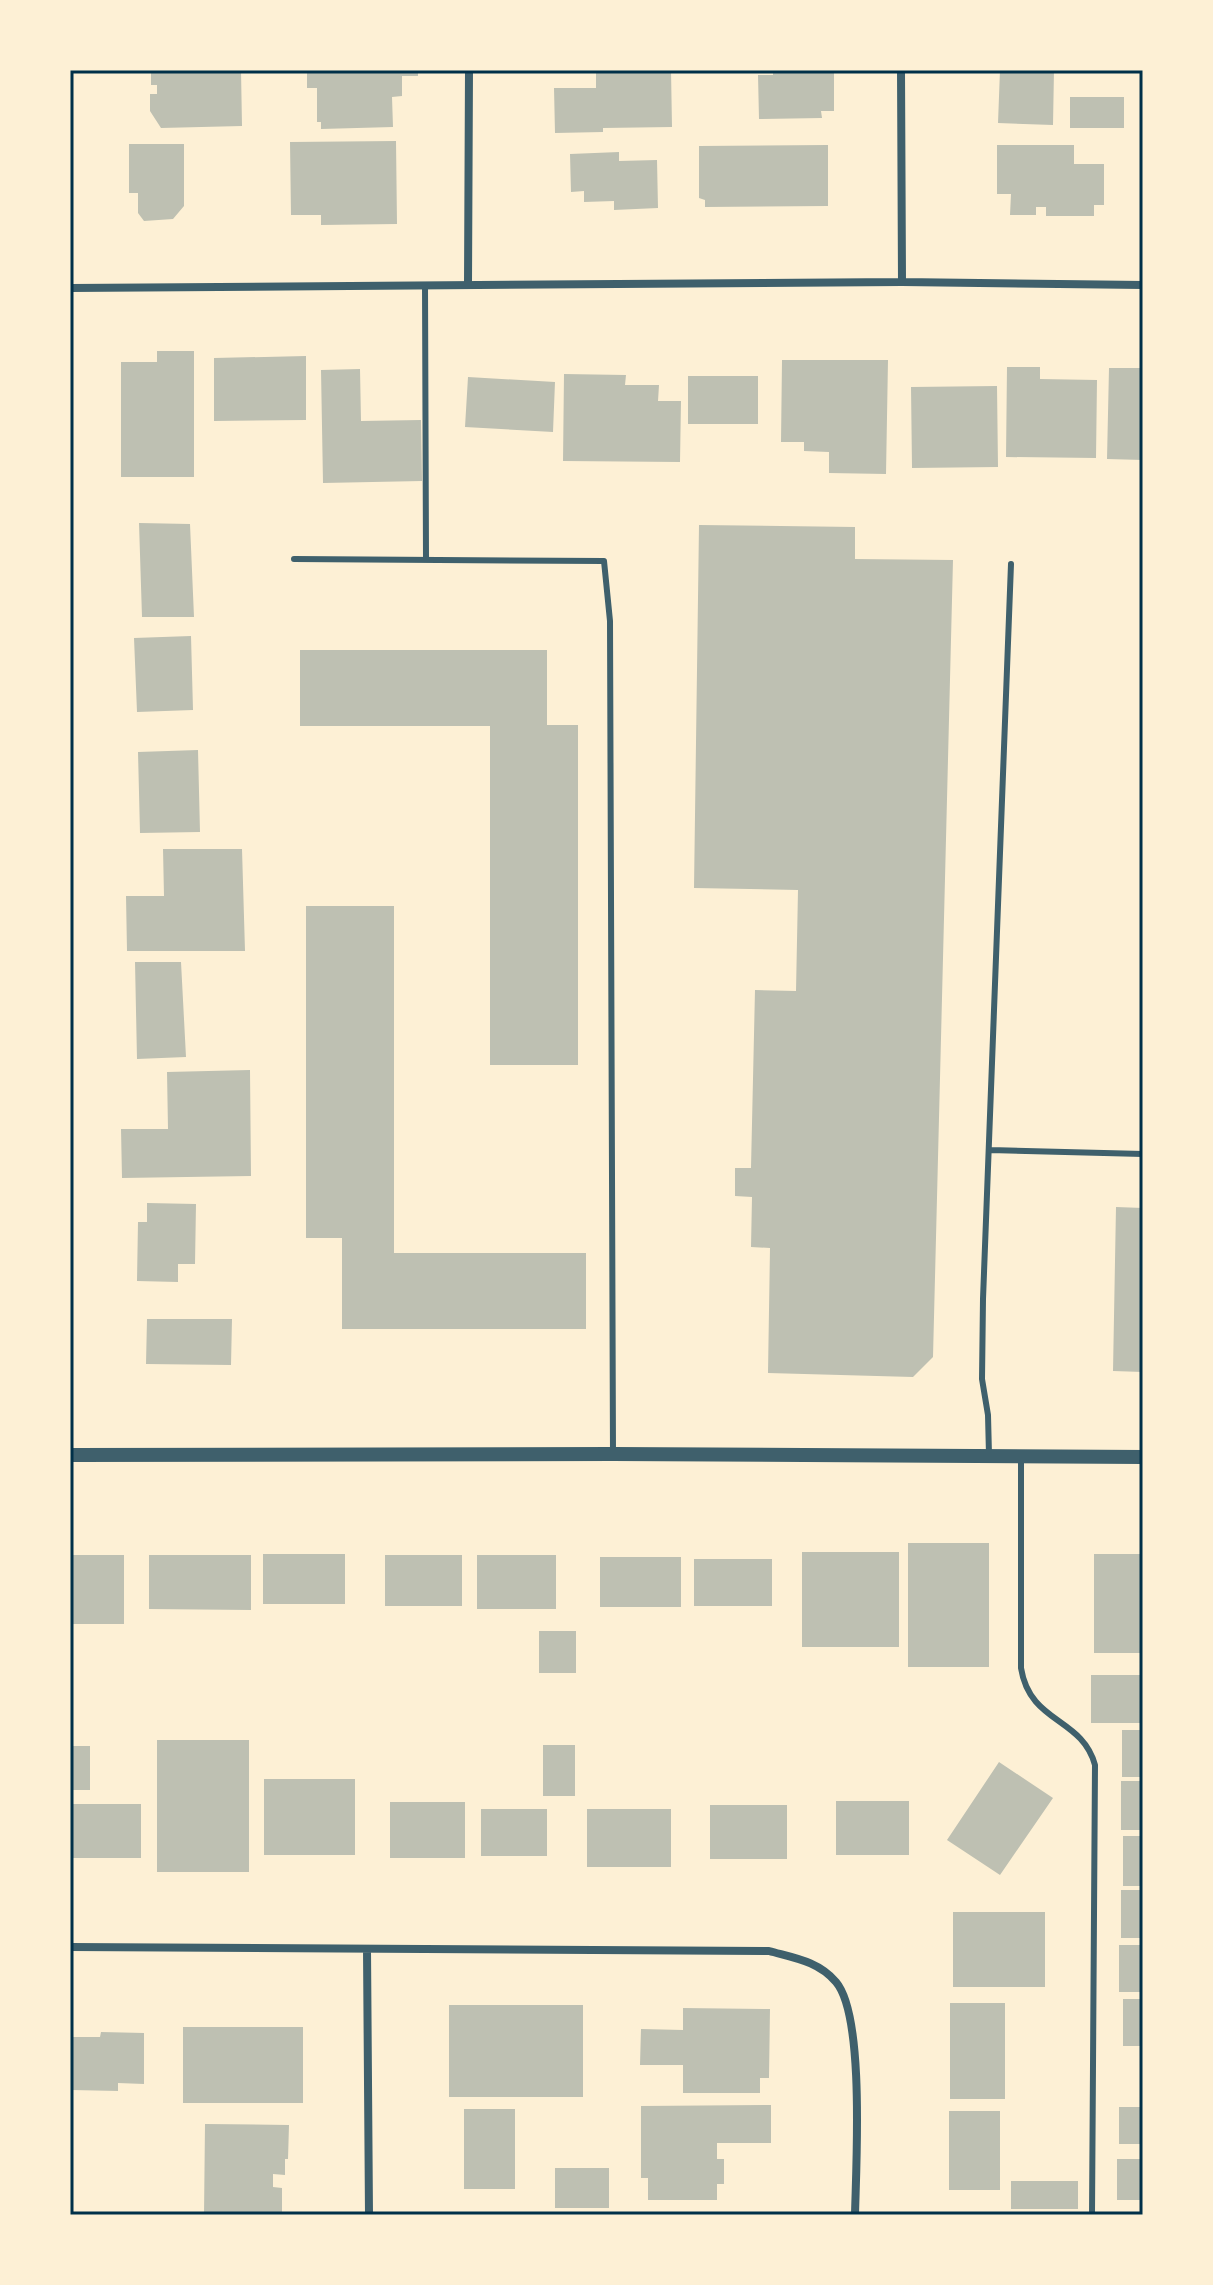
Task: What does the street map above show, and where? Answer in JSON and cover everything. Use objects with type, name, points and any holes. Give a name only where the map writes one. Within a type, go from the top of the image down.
[{"type":"street","points":[[468,284],[469,70]]},
{"type":"street","points":[[901,70],[902,282]]},
{"type":"street","points":[[70,288],[902,282],[1143,285]]},
{"type":"street","points":[[70,1455],[1143,1457]]},
{"type":"street","points":[[70,1947],[769,1951],[814,1963],[837,1983],[849,2012],[854,2044],[857,2111],[855,2215]]},
{"type":"street","points":[[367,1949],[369,2215]]},
{"type":"lane","points":[[425,285],[426,560]]},
{"type":"lane","points":[[294,559],[604,561],[610,621],[613,1454]]},
{"type":"lane","points":[[989,1455],[988,1415],[982,1379],[1011,564]]},
{"type":"lane","points":[[990,1150],[1143,1154]]},
{"type":"lane","points":[[1021,1456],[1023,1685],[1041,1709],[1084,1741],[1095,1765],[1092,2215]]},
{"type":"building","points":[[151,70],[241,70],[242,126],[161,128],[150,111],[150,94],[157,94],[157,85],[151,85]]},
{"type":"building","points":[[307,70],[418,70],[418,76],[402,76],[402,96],[392,97],[393,127],[321,129],[321,122],[317,122],[317,88],[307,88]]},
{"type":"building","points":[[596,70],[671,70],[672,127],[603,128],[603,132],[555,133],[554,88],[596,88]]},
{"type":"building","points":[[773,70],[834,70],[834,111],[821,111],[822,118],[759,119],[758,75],[773,75]]},
{"type":"building","points":[[1000,70],[1054,70],[1053,125],[998,123]]},
{"type":"building","points":[[1070,97],[1124,97],[1124,128],[1070,128]]},
{"type":"building","points":[[396,141],[397,224],[321,225],[321,215],[291,215],[290,142]]},
{"type":"building","points":[[129,144],[184,144],[184,206],[173,219],[144,221],[138,213],[138,193],[129,193]]},
{"type":"building","points":[[828,145],[828,206],[705,207],[705,200],[699,198],[699,146]]},
{"type":"building","points":[[997,145],[1074,145],[1074,164],[1104,164],[1104,205],[1094,205],[1094,216],[1046,216],[1046,207],[1036,207],[1036,215],[1010,215],[1011,194],[997,194]]},
{"type":"building","points":[[619,152],[619,161],[657,160],[658,208],[614,210],[614,201],[584,202],[584,191],[571,192],[570,154]]},
{"type":"building","points":[[157,351],[194,351],[194,477],[121,477],[121,362],[157,362]]},
{"type":"building","points":[[306,356],[306,420],[214,421],[214,358]]},
{"type":"building","points":[[782,360],[888,360],[886,474],[829,473],[829,452],[804,451],[804,442],[781,442]]},
{"type":"building","points":[[1007,367],[1040,367],[1040,379],[1097,380],[1096,458],[1006,457]]},
{"type":"building","points":[[1109,368],[1143,368],[1143,460],[1107,459]]},
{"type":"building","points":[[360,369],[361,421],[421,420],[422,481],[323,483],[321,370]]},
{"type":"building","points":[[564,374],[626,375],[625,385],[659,385],[658,401],[681,401],[680,462],[563,461]]},
{"type":"building","points":[[688,376],[758,376],[758,424],[688,424]]},
{"type":"building","points":[[468,377],[555,382],[553,432],[465,427]]},
{"type":"building","points":[[997,386],[998,467],[912,468],[911,387]]},
{"type":"building","points":[[139,523],[190,524],[194,617],[142,617]]},
{"type":"building","points":[[699,525],[855,527],[855,559],[953,560],[933,1357],[913,1377],[768,1373],[770,1248],[751,1247],[752,1197],[735,1196],[735,1168],[751,1168],[755,990],[796,991],[798,890],[694,888]]},
{"type":"building","points":[[191,636],[193,710],[137,712],[134,638]]},
{"type":"building","points":[[300,650],[547,650],[547,725],[578,725],[578,1065],[490,1065],[490,726],[300,726]]},
{"type":"building","points":[[198,750],[200,832],[140,833],[138,752]]},
{"type":"building","points":[[163,849],[242,849],[245,951],[127,951],[126,896],[164,896]]},
{"type":"building","points":[[306,906],[394,906],[394,1253],[586,1253],[586,1329],[342,1329],[342,1238],[306,1238]]},
{"type":"building","points":[[135,962],[181,962],[186,1057],[137,1059]]},
{"type":"building","points":[[250,1070],[251,1176],[122,1178],[121,1129],[168,1129],[167,1072]]},
{"type":"building","points":[[147,1203],[196,1204],[195,1264],[178,1264],[178,1282],[137,1281],[138,1222],[147,1222]]},
{"type":"building","points":[[1116,1207],[1143,1208],[1143,1372],[1113,1371]]},
{"type":"building","points":[[147,1319],[232,1319],[231,1365],[146,1364]]},
{"type":"building","points":[[908,1543],[989,1543],[989,1667],[908,1667]]},
{"type":"building","points":[[802,1552],[899,1552],[899,1647],[802,1647]]},
{"type":"building","points":[[263,1554],[345,1554],[345,1604],[263,1604]]},
{"type":"building","points":[[1094,1554],[1143,1554],[1143,1653],[1094,1653]]},
{"type":"building","points":[[70,1555],[124,1555],[124,1624],[70,1624]]},
{"type":"building","points":[[149,1555],[251,1555],[251,1610],[149,1609]]},
{"type":"building","points":[[385,1555],[462,1555],[462,1606],[385,1606]]},
{"type":"building","points":[[477,1555],[556,1555],[556,1609],[477,1609]]},
{"type":"building","points":[[600,1557],[681,1557],[681,1607],[600,1607]]},
{"type":"building","points":[[694,1559],[772,1559],[772,1606],[694,1606]]},
{"type":"building","points":[[539,1631],[576,1631],[576,1673],[539,1673]]},
{"type":"building","points":[[1091,1675],[1143,1675],[1143,1723],[1091,1723]]},
{"type":"building","points":[[1122,1730],[1143,1730],[1143,1777],[1122,1777]]},
{"type":"building","points":[[157,1740],[249,1740],[249,1872],[157,1872]]},
{"type":"building","points":[[543,1745],[575,1745],[575,1796],[543,1796]]},
{"type":"building","points":[[70,1746],[90,1746],[90,1790],[70,1790]]},
{"type":"building","points":[[999,1762],[1053,1798],[1000,1875],[947,1840]]},
{"type":"building","points":[[264,1779],[355,1779],[355,1855],[264,1855]]},
{"type":"building","points":[[1121,1781],[1143,1781],[1143,1830],[1121,1830]]},
{"type":"building","points":[[836,1801],[909,1801],[909,1855],[836,1855]]},
{"type":"building","points":[[390,1802],[465,1802],[465,1858],[390,1858]]},
{"type":"building","points":[[70,1804],[141,1804],[141,1858],[70,1858]]},
{"type":"building","points":[[710,1805],[787,1805],[787,1859],[710,1859]]},
{"type":"building","points":[[481,1809],[547,1809],[547,1856],[481,1856]]},
{"type":"building","points":[[587,1809],[671,1809],[671,1867],[587,1867]]},
{"type":"building","points":[[1123,1836],[1143,1836],[1143,1886],[1123,1886]]},
{"type":"building","points":[[1121,1890],[1143,1890],[1143,1938],[1121,1938]]},
{"type":"building","points":[[953,1912],[1045,1912],[1045,1987],[953,1987]]},
{"type":"building","points":[[1119,1945],[1143,1945],[1143,1992],[1119,1992]]},
{"type":"building","points":[[1123,1999],[1143,1999],[1143,2046],[1123,2046]]},
{"type":"building","points":[[950,2003],[1005,2003],[1005,2099],[950,2099]]},
{"type":"building","points":[[449,2005],[583,2005],[583,2097],[449,2097]]},
{"type":"building","points":[[683,2008],[770,2009],[769,2078],[760,2078],[760,2093],[683,2093],[683,2065],[640,2065],[641,2029],[683,2030]]},
{"type":"building","points":[[183,2027],[303,2027],[303,2103],[183,2103]]},
{"type":"building","points":[[101,2032],[144,2033],[144,2084],[118,2083],[118,2091],[72,2090],[73,2037],[100,2037]]},
{"type":"building","points":[[771,2105],[771,2143],[717,2143],[717,2159],[724,2159],[724,2184],[717,2184],[717,2200],[648,2200],[648,2178],[641,2178],[641,2106]]},
{"type":"building","points":[[1119,2107],[1143,2107],[1143,2144],[1119,2144]]},
{"type":"building","points":[[464,2109],[515,2109],[515,2189],[464,2189]]},
{"type":"building","points":[[949,2111],[1000,2111],[1000,2190],[949,2190]]},
{"type":"building","points":[[205,2124],[289,2125],[285,2175],[273,2174],[273,2187],[282,2188],[282,2212],[273,2212],[273,2215],[204,2215]]},
{"type":"building","points":[[1117,2159],[1143,2159],[1143,2200],[1117,2200]]},
{"type":"building","points":[[555,2168],[609,2168],[609,2208],[555,2208]]},
{"type":"building","points":[[1011,2181],[1078,2181],[1078,2209],[1011,2209]]}]
